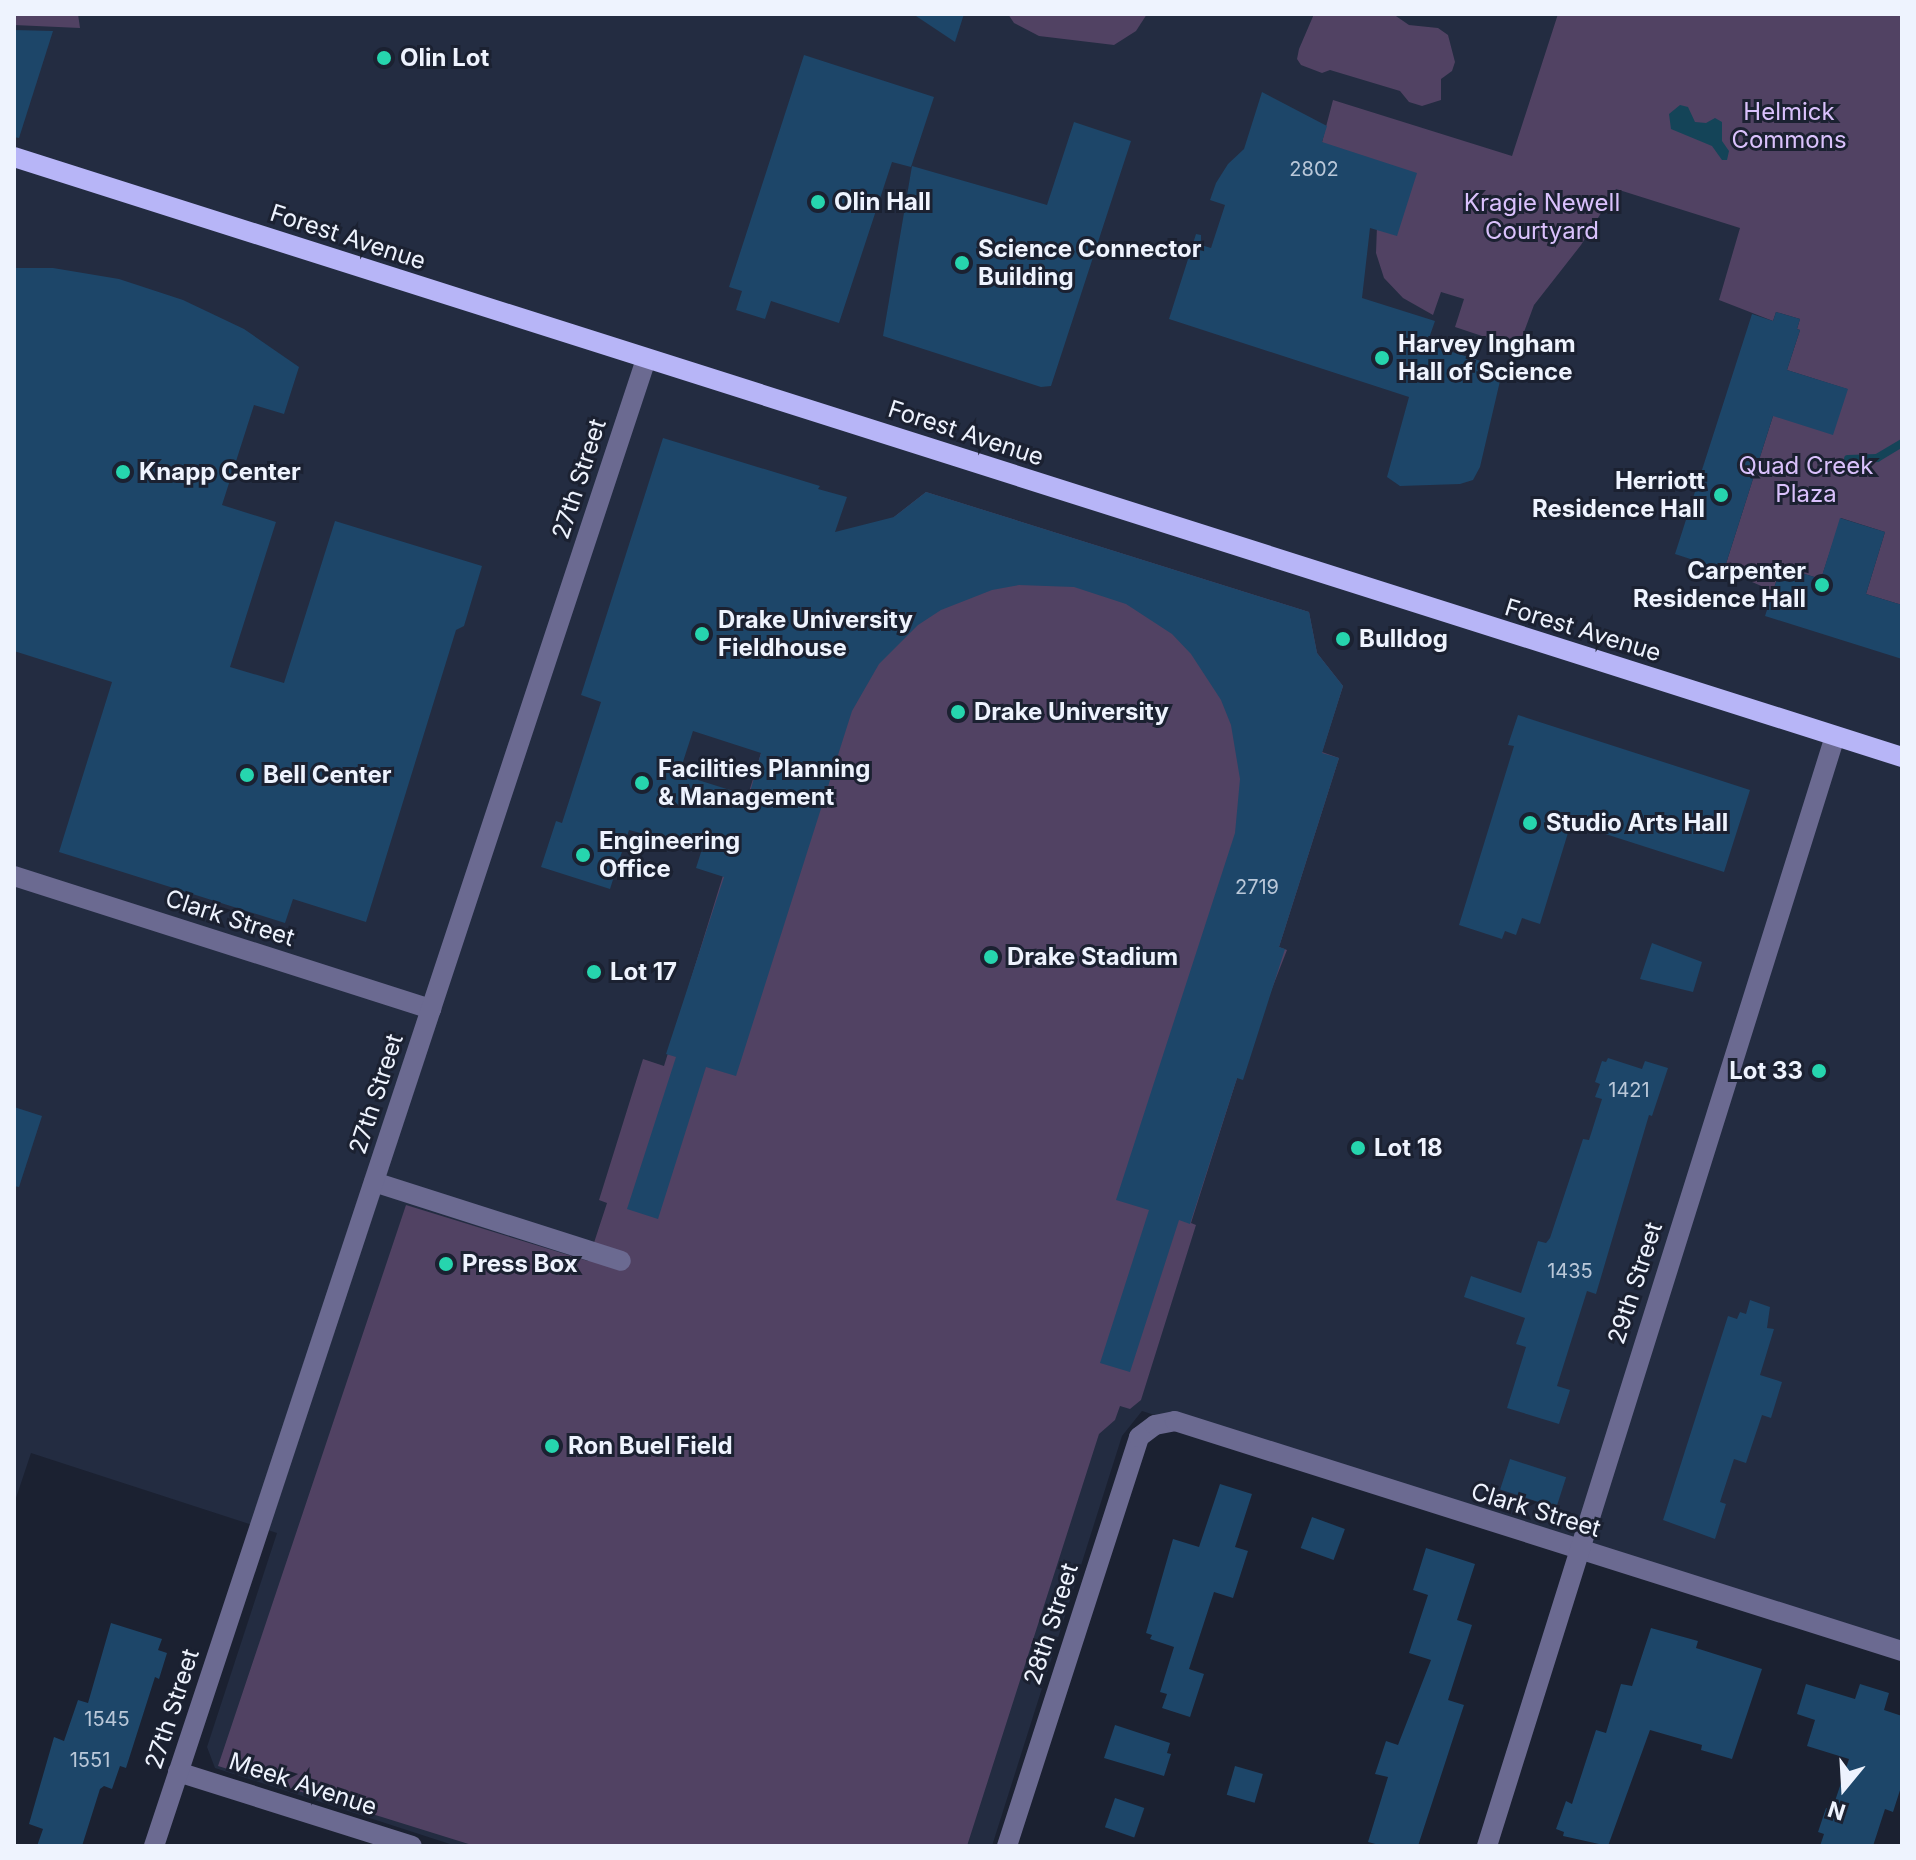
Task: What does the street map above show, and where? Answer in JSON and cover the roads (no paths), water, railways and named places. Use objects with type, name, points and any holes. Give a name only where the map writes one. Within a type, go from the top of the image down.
[{"type":"main road","name":"Forest Avenue","points":[[14,157],[1902,757]]},
{"type":"street","name":"27th Street","points":[[154,1846],[646,359]]},
{"type":"street","name":"29th Street","points":[[1487,1846],[1577,1550],[1835,736]]},
{"type":"street","name":"Clark Street","points":[[14,876],[431,1009]]},
{"type":"street","points":[[374,1182],[621,1261]]},
{"type":"street","name":"Clark Street","points":[[1155,1425],[1175,1421],[1902,1651]]},
{"type":"street","name":"28th Street","points":[[1007,1846],[1139,1437],[1155,1425]]},
{"type":"street","name":"Meek Avenue","points":[[178,1772],[412,1846]]},
{"type":"waterway","points":[[1848,459],[1877,458],[1902,443]]},
{"type":"place","name":"Olin Lot","points":[[384,58]]},
{"type":"place","name":"Olin Hall","points":[[818,202]]},
{"type":"place","name":"Science Connector Building","points":[[962,263]]},
{"type":"place","name":"Harvey Ingham Hall of Science","points":[[1382,358]]},
{"type":"place","name":"Knapp Center","points":[[123,472]]},
{"type":"place","name":"Herriott Residence Hall","points":[[1721,495]]},
{"type":"place","name":"Carpenter Residence Hall","points":[[1822,585]]},
{"type":"place","name":"Drake University Fieldhouse","points":[[702,634]]},
{"type":"place","name":"Bulldog","points":[[1343,639]]},
{"type":"place","name":"Drake University","points":[[958,712]]},
{"type":"place","name":"Bell Center","points":[[247,775]]},
{"type":"place","name":"Facilities Planning & Management","points":[[642,783]]},
{"type":"place","name":"Studio Arts Hall","points":[[1530,823]]},
{"type":"place","name":"Engineering Office","points":[[583,855]]},
{"type":"place","name":"Drake Stadium","points":[[991,957]]},
{"type":"place","name":"Lot 17","points":[[594,972]]},
{"type":"place","name":"Lot 33","points":[[1819,1071]]},
{"type":"place","name":"Lot 18","points":[[1358,1148]]},
{"type":"place","name":"Press Box","points":[[446,1264]]},
{"type":"place","name":"Ron Buel Field","points":[[552,1446]]},
{"type":"park label","name":"Helmick Commons","points":[[1789,126]]},
{"type":"park label","name":"Kragie Newell Courtyard","points":[[1542,217]]},
{"type":"park label","name":"Quad Creek Plaza","points":[[1806,480]]}]
